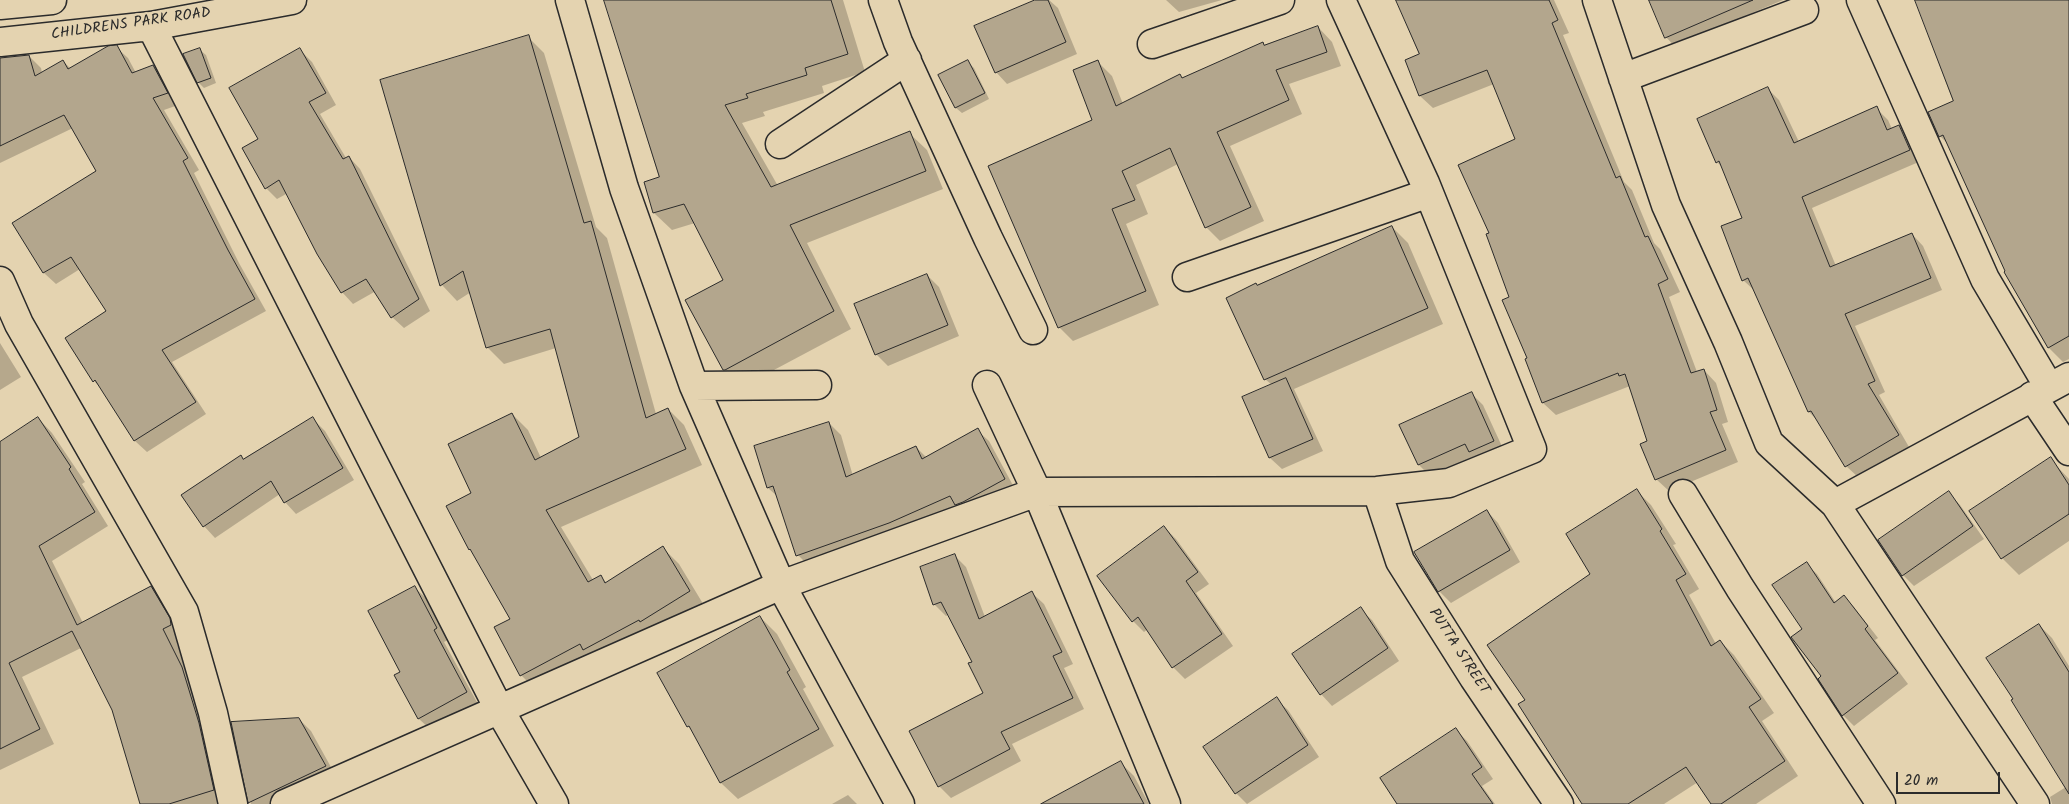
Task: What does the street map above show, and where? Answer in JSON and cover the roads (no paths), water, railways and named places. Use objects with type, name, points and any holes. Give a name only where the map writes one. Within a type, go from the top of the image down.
[{"type":"street","points":[[0,5],[52,0]]},
{"type":"street","name":"CHILDRENS PARK ROAD","points":[[0,42],[151,26],[292,0]]},
{"type":"street","points":[[570,0],[624,188],[694,386],[781,585],[900,804]]},
{"type":"street","points":[[883,0],[907,60],[988,238],[1033,330]]},
{"type":"street","points":[[1152,44],[1280,0]]},
{"type":"street","points":[[285,804],[781,585],[1037,492],[1378,491],[1450,483],[1532,449],[1429,193],[1341,0]]},
{"type":"street","points":[[1597,0],[1666,205],[1728,342],[1769,443],[1835,504],[2035,804]]},
{"type":"street","points":[[1861,0],[1985,279],[2050,387],[2069,451]]},
{"type":"street","points":[[1623,78],[1804,10]]},
{"type":"street","points":[[151,26],[499,709],[554,804]]},
{"type":"street","points":[[780,144],[907,60]]},
{"type":"street","points":[[1187,277],[1429,193]]},
{"type":"street","points":[[0,281],[19,324],[184,612],[213,713],[234,804]]},
{"type":"street","points":[[694,386],[818,385]]},
{"type":"street","points":[[987,385],[1037,492],[1166,804]]},
{"type":"street","points":[[1835,504],[2050,387]]},
{"type":"street","name":"PUTTA STREET","points":[[1378,491],[1400,561],[1474,678],[1559,804]]},
{"type":"street","points":[[1683,494],[1740,588],[1881,804]]}]
